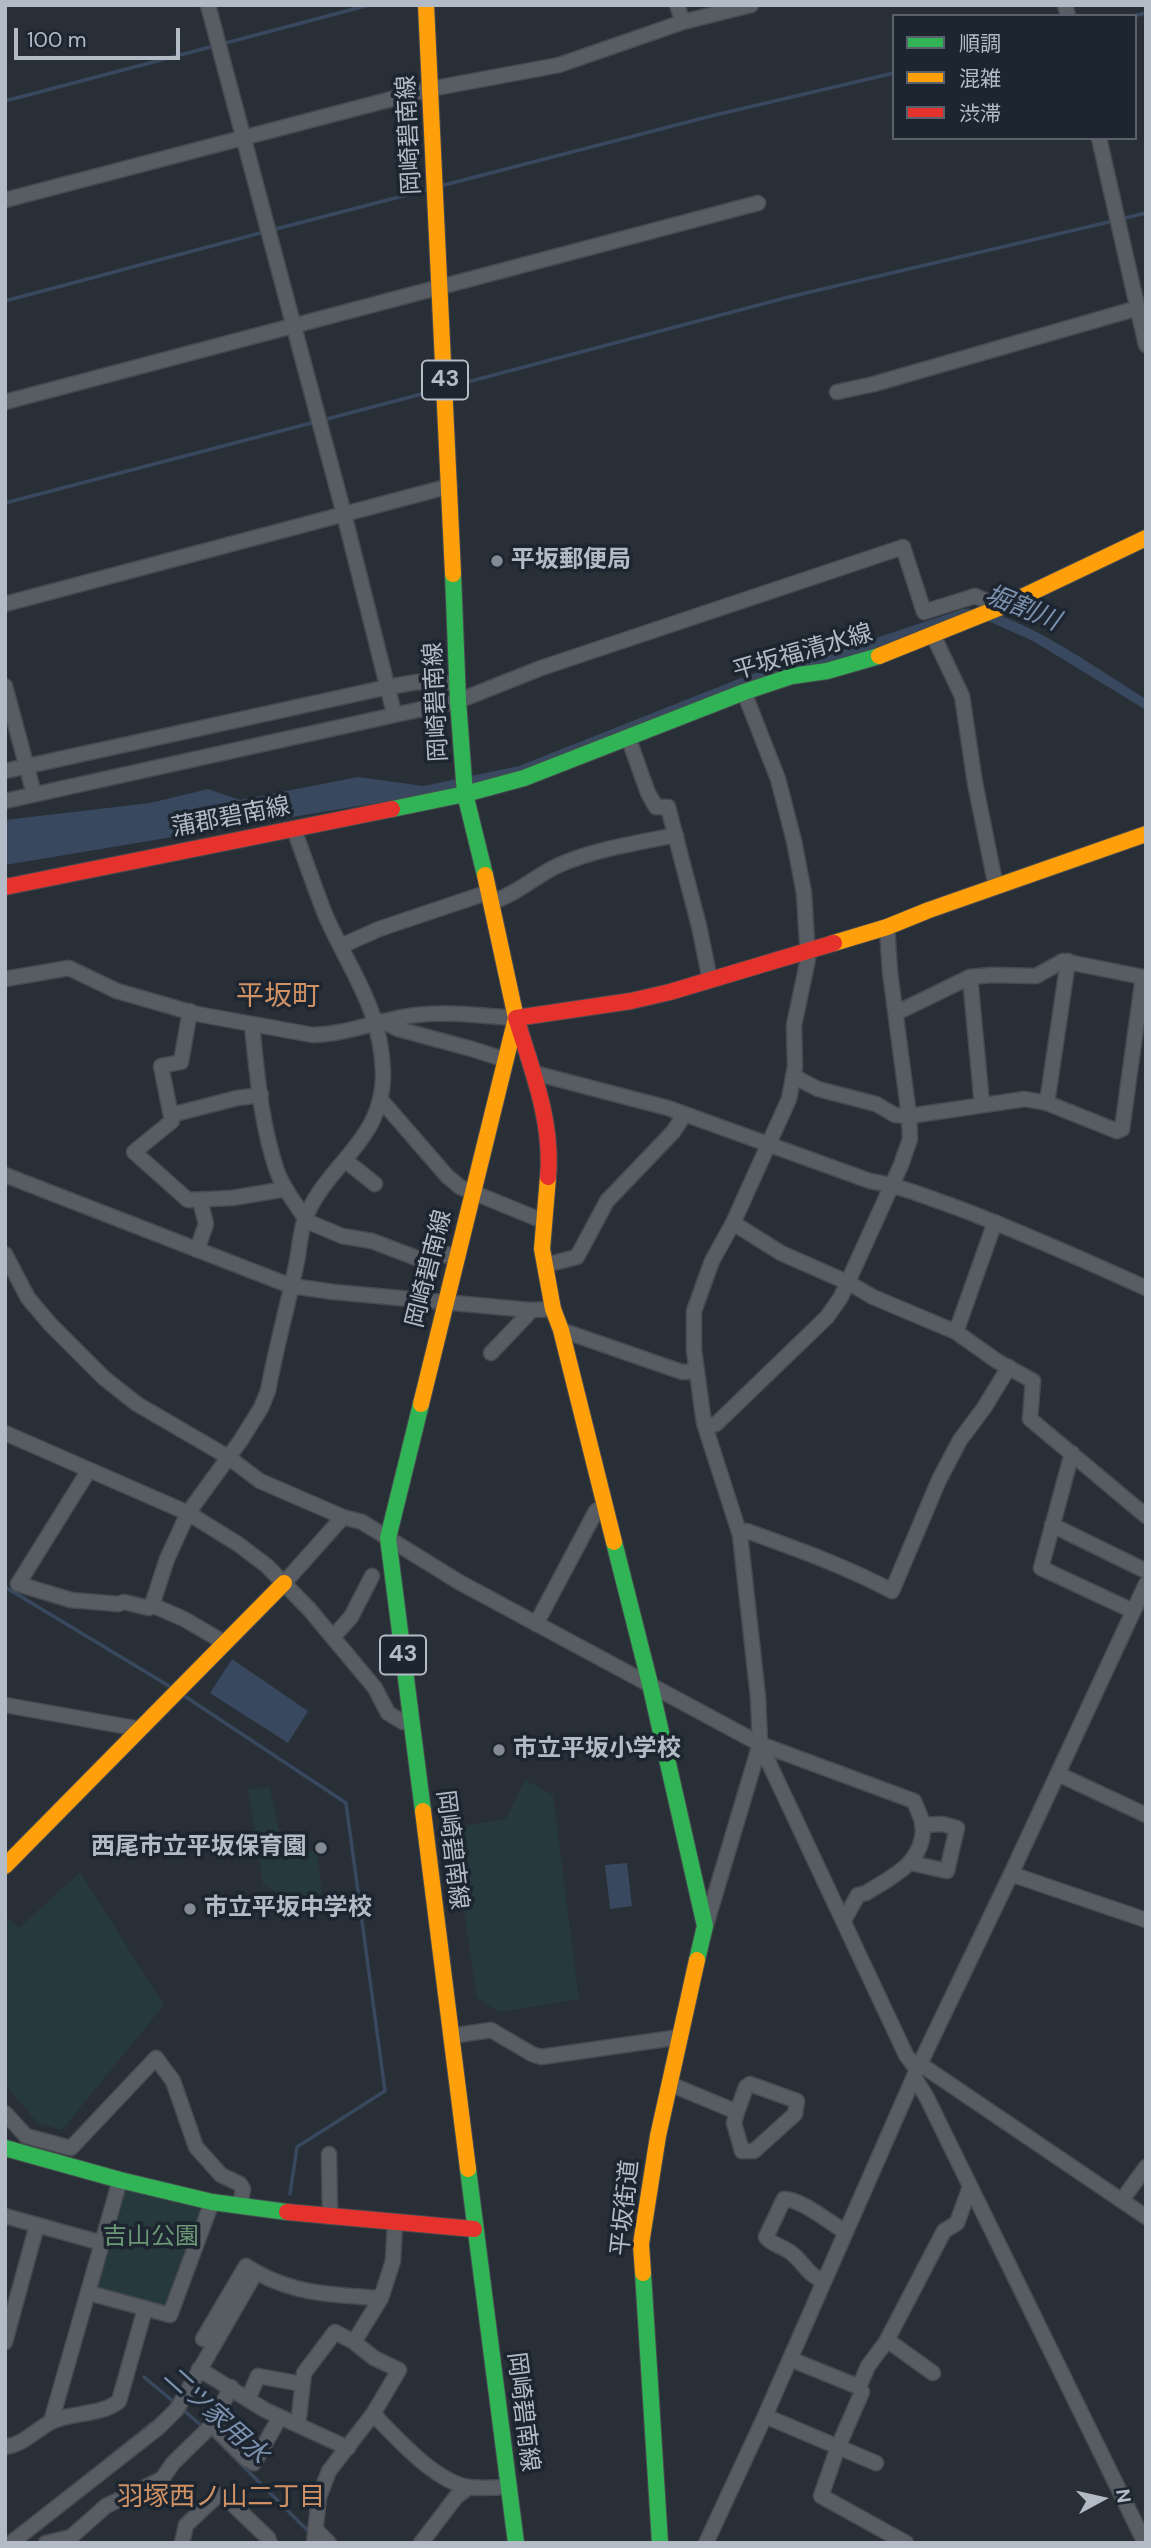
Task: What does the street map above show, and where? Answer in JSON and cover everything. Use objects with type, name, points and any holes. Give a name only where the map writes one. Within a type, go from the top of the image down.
[{"type":"main road","name":"岡崎碧南線","points":[[426,5],[442,288],[457,692],[465,788],[516,1018],[388,1538],[516,2543]]},
{"type":"main road","name":"平坂福清水線","points":[[465,788],[524,778],[744,692],[792,676],[860,663],[1001,607],[1146,538]]},
{"type":"main road","name":"蒲郡碧南線","points":[[5,887],[294,829],[465,788]]},
{"type":"main road","points":[[705,1926],[650,1684],[561,1330],[553,1309],[542,1249],[550,1141],[534,1073],[516,1018],[631,1001],[710,980],[887,927],[1146,834]]},
{"type":"main road","points":[[5,1866],[284,1583]]},
{"type":"main road","name":"平坂街道","points":[[660,2543],[641,2244],[658,2136],[705,1926]]},
{"type":"main road","points":[[5,2148],[212,2202],[330,2217],[474,2229]]},
{"type":"street","points":[[208,5],[344,514],[394,713]]},
{"type":"street","points":[[677,5],[684,22]]},
{"type":"street","points":[[5,200],[430,89],[559,65],[684,22],[751,5]]},
{"type":"street","points":[[1099,140],[1146,345]]},
{"type":"street","points":[[5,402],[758,202]]},
{"type":"street","points":[[837,392],[874,384],[1138,308]]},
{"type":"street","points":[[5,604],[450,486]]},
{"type":"street","points":[[5,801],[394,713],[541,668],[904,547],[924,612],[975,597],[1001,607]]},
{"type":"street","points":[[933,635],[962,696],[975,783],[996,887]]},
{"type":"street","points":[[5,771],[388,687],[417,682],[457,692]]},
{"type":"street","points":[[5,685],[34,794]]},
{"type":"street","points":[[705,1926],[760,1744],[758,1697],[739,1532],[706,1427],[696,1371],[694,1311],[712,1261],[733,1223],[789,1099],[796,1052],[794,1025],[808,951],[804,892],[794,841],[778,779],[744,692]]},
{"type":"street","points":[[628,737],[648,793],[656,807],[668,807],[710,980]]},
{"type":"street","points":[[89,1470],[18,1584],[71,1600],[118,1604],[124,1602],[149,1608],[188,1513],[229,1457],[261,1408],[268,1391],[305,1219],[310,1207],[366,1135],[375,1119],[381,1100],[383,1073],[379,1021],[326,915],[294,829]]},
{"type":"street","points":[[341,946],[379,929],[518,891],[556,866],[590,854],[676,835]]},
{"type":"street","points":[[706,1427],[716,1424],[827,1317],[849,1283],[901,1165],[910,1139],[909,1116],[890,972],[887,927]]},
{"type":"street","points":[[793,1076],[818,1089],[876,1104],[895,1115],[909,1116],[1025,1098],[1047,1103],[1117,1131],[1122,1129],[1143,977],[1063,961],[1036,976],[970,977],[896,1013]]},
{"type":"street","points":[[1047,1103],[1068,961]]},
{"type":"street","points":[[5,979],[69,968],[117,991],[190,1011],[252,1025],[322,1034],[418,1014],[516,1018]]},
{"type":"street","points":[[970,977],[982,1105]]},
{"type":"street","points":[[190,1011],[181,1062],[161,1066],[172,1121],[134,1152],[185,1198],[232,1198],[286,1189]]},
{"type":"street","points":[[379,1021],[506,1060]]},
{"type":"street","points":[[252,1025],[261,1095],[273,1155],[286,1189],[305,1219],[342,1236],[372,1241],[427,1262],[447,1254],[456,1256]]},
{"type":"street","points":[[534,1073],[685,1114],[870,1181],[891,1185],[995,1222],[1146,1288]]},
{"type":"street","points":[[171,1115],[237,1098],[261,1095]]},
{"type":"street","points":[[381,1100],[447,1176],[460,1187],[543,1221]]},
{"type":"street","points":[[545,1265],[577,1257],[607,1201],[673,1132],[685,1114]]},
{"type":"street","points":[[345,1161],[375,1184]]},
{"type":"street","points":[[5,1175],[291,1286],[360,1295],[532,1310],[553,1309]]},
{"type":"street","points":[[197,1250],[206,1224],[200,1200]]},
{"type":"street","points":[[956,1332],[995,1222]]},
{"type":"street","points":[[733,1223],[781,1253],[849,1283],[873,1297],[956,1332],[1033,1381],[1030,1419],[1146,1516]]},
{"type":"street","points":[[5,1254],[9,1276],[50,1324],[104,1378],[137,1404],[229,1457],[260,1481],[343,1517],[362,1522],[459,1582],[760,1744],[914,1801],[922,1825],[917,1856],[911,1863],[866,1893],[858,1895],[844,1920]]},
{"type":"street","points":[[491,1353],[532,1310]]},
{"type":"street","points":[[561,1330],[682,1372],[696,1371]]},
{"type":"street","points":[[739,1532],[747,1531],[849,1568],[892,1591],[939,1480],[960,1440],[1009,1367]]},
{"type":"street","points":[[5,1433],[188,1513],[238,1544],[267,1566],[333,1637],[375,1688],[388,1713],[403,1722],[412,1721]]},
{"type":"street","points":[[1072,1453],[1041,1568],[1133,1611]]},
{"type":"street","points":[[536,1624],[596,1511],[604,1506]]},
{"type":"street","points":[[284,1583],[343,1517]]},
{"type":"street","points":[[1052,1525],[1146,1571]]},
{"type":"street","points":[[333,1637],[351,1617],[372,1576]]},
{"type":"street","points":[[706,2543],[917,2071],[1146,1584]]},
{"type":"street","points":[[152,1605],[178,1615],[225,1643]]},
{"type":"street","points":[[375,1688],[383,1693],[408,1691]]},
{"type":"street","points":[[5,1704],[140,1729]]},
{"type":"street","points":[[760,1744],[906,2055],[917,2071],[970,2187],[1145,2543]]},
{"type":"street","points":[[1058,1774],[1146,1815]]},
{"type":"street","points":[[911,1863],[947,1871],[957,1828],[942,1824],[922,1825]]},
{"type":"street","points":[[1011,1874],[1146,1920]]},
{"type":"street","points":[[452,2036],[491,2030],[541,2057],[680,2037]]},
{"type":"street","points":[[5,2113],[26,2136],[71,2148],[156,2058],[173,2081],[196,2147],[221,2175],[240,2184],[243,2189],[240,2206]]},
{"type":"street","points":[[917,2071],[1146,2217]]},
{"type":"street","points":[[670,2084],[737,2112]]},
{"type":"street","points":[[750,2084],[796,2101],[795,2114],[754,2151],[742,2151],[734,2123],[737,2112],[746,2087],[750,2084]]},
{"type":"street","points":[[329,2154],[330,2217]]},
{"type":"street","points":[[1122,2200],[1146,2167]]},
{"type":"street","points":[[51,2421],[120,2180]]},
{"type":"street","points":[[859,2387],[867,2366],[887,2340],[944,2231],[957,2223],[970,2187]]},
{"type":"street","points":[[824,2281],[815,2278],[790,2252],[766,2237],[784,2199],[800,2201],[821,2218],[846,2232]]},
{"type":"street","points":[[89,2293],[170,2315],[212,2202]]},
{"type":"street","points":[[5,2216],[102,2243]]},
{"type":"street","points":[[354,2342],[381,2298],[393,2261],[395,2223]]},
{"type":"street","points":[[5,2342],[37,2225]]},
{"type":"street","points":[[11,2543],[159,2427],[177,2409],[199,2369],[211,2335],[253,2270],[277,2284],[296,2290],[381,2298]]},
{"type":"street","points":[[5,2447],[37,2433],[51,2421],[103,2409],[119,2401],[145,2309]]},
{"type":"street","points":[[298,2425],[304,2373],[335,2332],[354,2342],[374,2358],[399,2370],[373,2414],[329,2471],[319,2497],[314,2536],[328,2543]]},
{"type":"street","points":[[887,2340],[933,2373]]},
{"type":"street","points":[[790,2359],[859,2387],[862,2392],[838,2447],[821,2496],[906,2543]]},
{"type":"street","points":[[199,2369],[280,2417],[348,2448]]},
{"type":"street","points":[[248,2399],[258,2376],[302,2384]]},
{"type":"street","points":[[46,2543],[71,2537],[106,2506],[162,2479],[173,2463],[212,2425],[230,2387]]},
{"type":"street","points":[[373,2414],[426,2466],[469,2487],[509,2487]]},
{"type":"street","points":[[765,2416],[876,2463]]},
{"type":"street","points":[[212,2425],[246,2459],[254,2463],[280,2417]]},
{"type":"street","points":[[421,2543],[456,2497],[469,2487]]},
{"type":"street","points":[[183,2543],[186,2525],[218,2495],[223,2495],[270,2543]]},
{"type":"green space","points":[[525,1780],[553,1795],[579,1999],[499,2012],[477,1998],[452,1828],[506,1819]]},
{"type":"green space","points":[[270,1788],[283,1850],[317,1851],[322,1894],[284,1897],[263,1884],[248,1789]]},
{"type":"green space","points":[[80,1872],[164,2005],[62,2130],[38,2123],[5,2085],[5,1916],[19,1928]]},
{"type":"green space","name":"吉山公園","points":[[126,2190],[204,2207],[169,2308],[98,2290],[95,2285],[122,2192]]},
{"type":"water","points":[[963,609],[982,610],[1005,617],[1056,643],[1146,699],[1146,710],[1033,641],[988,621],[520,774],[436,793],[5,865],[5,820],[150,803],[208,789],[240,800],[358,777],[423,786],[519,766],[741,678],[785,663],[831,653]]},
{"type":"water","points":[[232,1659],[308,1711],[288,1743],[210,1693]]},
{"type":"water","points":[[627,1863],[632,1906],[610,1909],[605,1865]]},
{"type":"waterway","points":[[222,44],[369,5]]},
{"type":"waterway","points":[[1137,15],[1146,13]]},
{"type":"waterway","points":[[5,101],[214,46]]},
{"type":"waterway","points":[[444,185],[715,115],[892,73]]},
{"type":"waterway","points":[[272,230],[430,189]]},
{"type":"waterway","points":[[1121,219],[1146,213]]},
{"type":"waterway","points":[[452,386],[789,297],[1113,221]]},
{"type":"waterway","points":[[5,301],[264,232]]},
{"type":"waterway","points":[[323,420],[437,390]]},
{"type":"waterway","points":[[5,503],[315,422]]},
{"type":"waterway","points":[[5,1587],[174,1689]]},
{"type":"waterway","points":[[183,1695],[346,1803],[385,2091],[297,2147],[290,2194]]},
{"type":"waterway","name":"二ツ家用水","points":[[144,2377],[175,2403]]},
{"type":"waterway","name":"二ツ家用水","points":[[181,2408],[204,2428]]},
{"type":"waterway","points":[[108,2458],[162,2415]]},
{"type":"waterway","name":"二ツ家用水","points":[[210,2433],[311,2534]]},
{"type":"traffic: fast","points":[[453,574],[465,794],[485,875]]},
{"type":"traffic: fast","points":[[392,809],[524,778],[744,692],[792,676],[827,671],[879,656]]},
{"type":"traffic: fast","points":[[421,1404],[388,1538],[423,1811]]},
{"type":"traffic: fast","points":[[614,1542],[650,1684],[705,1926],[697,1960]]},
{"type":"traffic: fast","points":[[5,2148],[212,2202],[287,2212]]},
{"type":"traffic: fast","points":[[468,2169],[516,2543]]},
{"type":"traffic: fast","points":[[643,2273],[660,2543]]},
{"type":"traffic: slow","points":[[426,5],[453,574]]},
{"type":"traffic: slow","points":[[879,656],[1001,607],[1146,538]]},
{"type":"traffic: slow","points":[[834,943],[887,927],[1146,834]]},
{"type":"traffic: slow","points":[[421,1404],[516,1018],[485,875]]},
{"type":"traffic: slow","points":[[548,1177],[542,1249],[553,1309],[561,1330],[614,1542]]},
{"type":"traffic: slow","points":[[5,1866],[284,1583]]},
{"type":"traffic: slow","points":[[423,1811],[468,2169]]},
{"type":"traffic: slow","points":[[643,2273],[641,2244],[658,2136],[697,1960]]},
{"type":"traffic: jam","points":[[5,887],[392,809]]},
{"type":"traffic: jam","points":[[548,1177],[549,1157],[544,1116],[516,1018],[631,1001],[670,992],[834,943]]},
{"type":"traffic: jam","points":[[287,2212],[474,2229]]},
{"type":"place","name":"平坂郵便局","points":[[497,561]]},
{"type":"place","name":"市立平坂小学校","points":[[499,1750]]},
{"type":"place","name":"西尾市立平坂保育園","points":[[321,1848]]},
{"type":"place","name":"市立平坂中学校","points":[[190,1909]]},
{"type":"district","name":"平坂町","points":[[278,998]]},
{"type":"district","name":"羽塚西ノ山二丁目","points":[[221,2498]]},
{"type":"water label","name":"堀割川","points":[[1022,609]]}]
